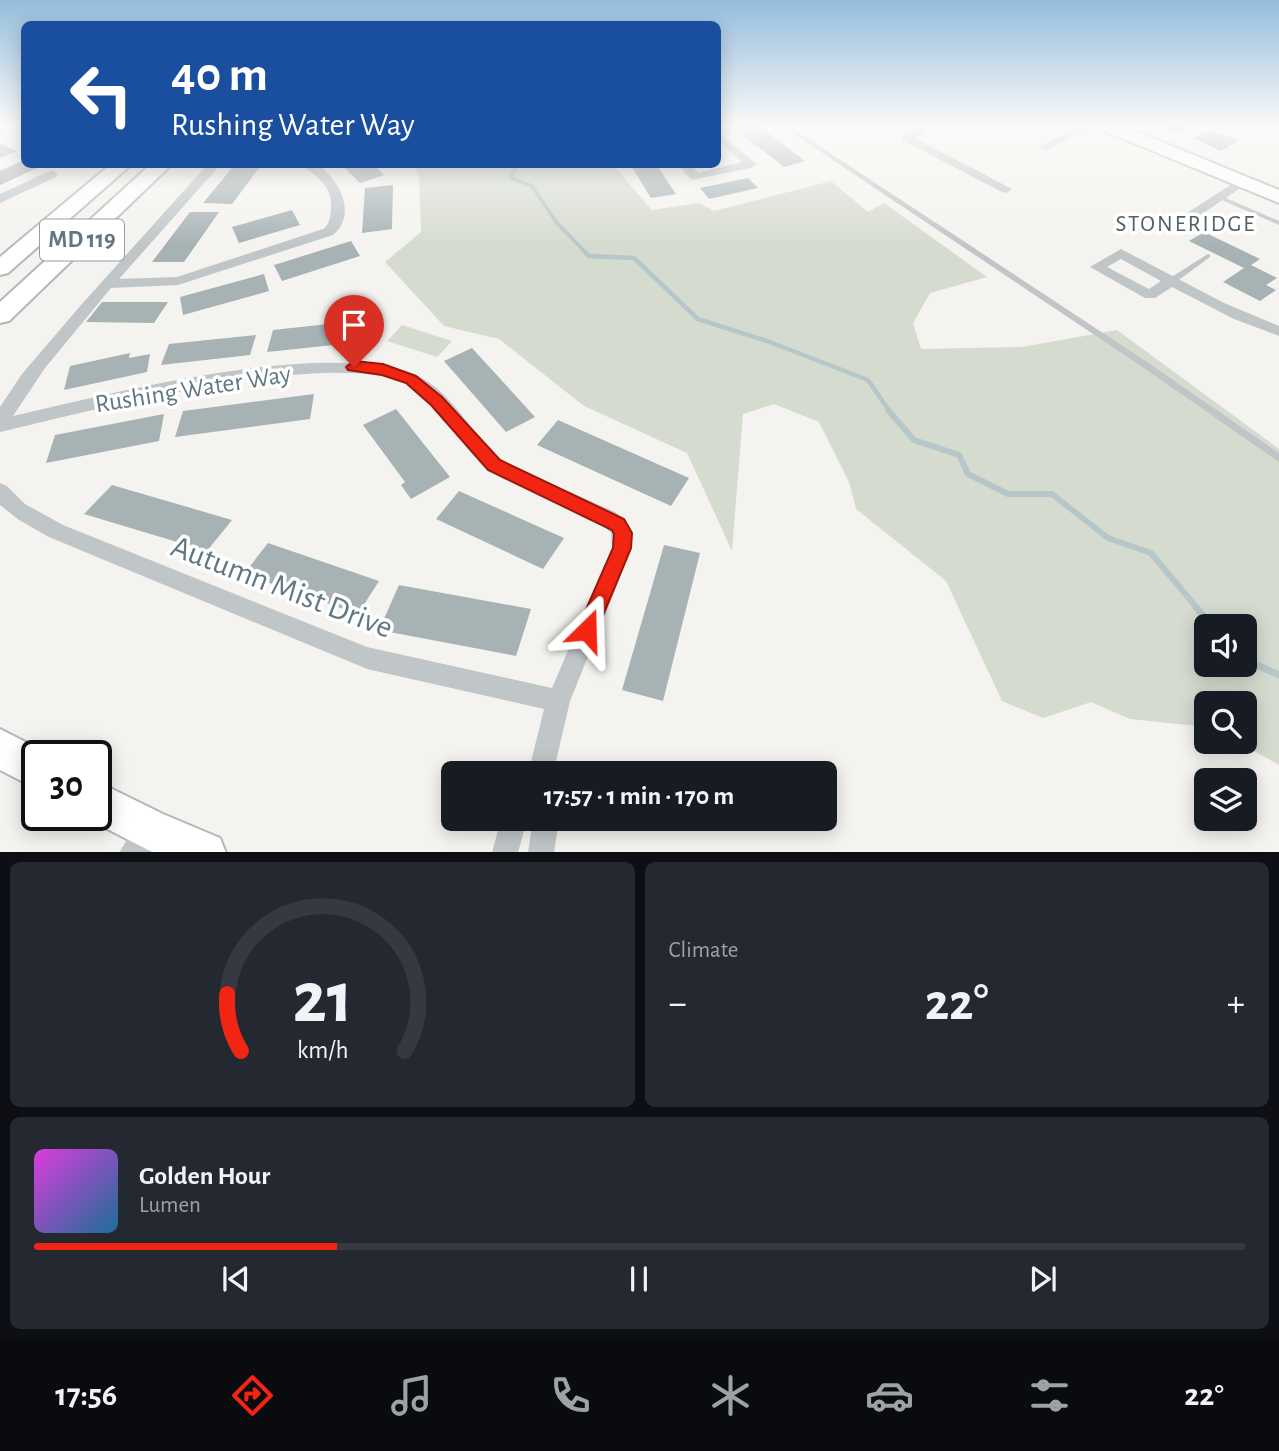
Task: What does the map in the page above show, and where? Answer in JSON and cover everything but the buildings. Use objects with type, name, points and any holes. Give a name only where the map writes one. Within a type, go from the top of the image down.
[{"type":"main road","name":"MD 119","points":[[0,268],[117,168]]},
{"type":"main road","name":"MD 119","points":[[0,315],[159,168]]},
{"type":"main road","points":[[0,750],[21,761]]},
{"type":"main road","points":[[112,816],[140,841],[205,852]]},
{"type":"street","points":[[687,168],[695,177],[740,166]]},
{"type":"street","points":[[960,166],[1006,189]]},
{"type":"street","points":[[1202,166],[1279,197]]},
{"type":"street","points":[[0,425],[11,401],[107,284],[211,168]]},
{"type":"street","points":[[107,284],[178,281],[328,232],[335,225],[339,202],[331,182],[314,168]]},
{"type":"street","points":[[0,199],[51,174]]},
{"type":"street","points":[[1188,217],[1241,182]]},
{"type":"street","points":[[1173,280],[1245,318],[1279,331]]},
{"type":"street","name":"Rushing Water Way","points":[[0,425],[142,394],[283,372],[354,367],[383,370],[411,380],[437,401],[494,465],[608,518],[618,525],[623,533],[622,548],[558,701],[543,761]]},
{"type":"street","name":"Autumn Mist Drive","points":[[0,491],[6,501],[25,515],[56,531],[368,658],[558,701]]},
{"type":"street","points":[[505,852],[511,831]]},
{"type":"street","points":[[541,852],[544,831]]},
{"type":"lane","points":[[845,166],[1279,458]]},
{"type":"lane","points":[[1219,197],[1279,223]]},
{"type":"lane","points":[[1173,280],[1208,256]]},
{"type":"shaded area","points":[[416,168],[616,168],[652,210],[699,203],[714,211],[831,181],[868,212],[884,203],[987,277],[930,293],[913,323],[921,349],[1022,347],[1117,330],[1279,449],[1279,765],[1257,753],[1257,691],[1194,691],[1194,726],[1130,719],[1091,702],[1043,718],[1002,701],[946,581],[856,509],[849,482],[819,422],[774,404],[743,414],[732,551],[687,453],[584,406],[499,339],[444,326],[385,262],[421,232],[419,177]]},
{"type":"shaded area","points":[[402,325],[452,341],[437,357],[387,341]]},
{"type":"waterway","points":[[515,168],[511,178],[532,186],[557,223],[587,254]]},
{"type":"waterway","points":[[587,254],[634,258],[698,319],[767,341],[868,380],[890,412]]},
{"type":"waterway","points":[[888,410],[914,440],[959,455],[968,474],[1008,494],[1052,494],[1108,538],[1151,553],[1198,609]]},
{"type":"waterway","points":[[1196,607],[1202,614]]},
{"type":"waterway","points":[[1257,665],[1279,675]]},
{"type":"district","name":"STONERIDGE","points":[[1186,224]]},
{"type":"route","points":[[354,367],[383,370],[411,380],[437,401],[466,437],[494,465],[618,525],[623,533],[622,548],[587,630]]}]
